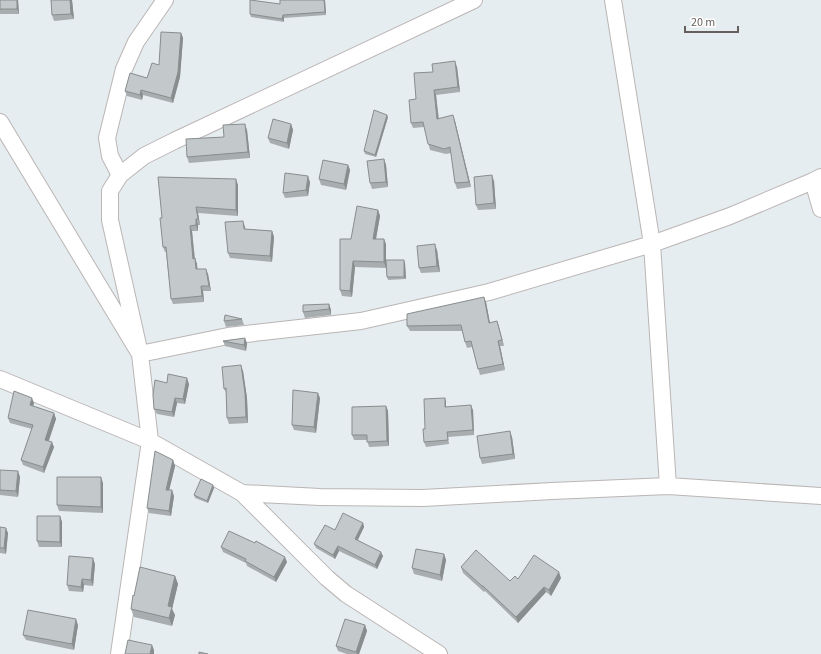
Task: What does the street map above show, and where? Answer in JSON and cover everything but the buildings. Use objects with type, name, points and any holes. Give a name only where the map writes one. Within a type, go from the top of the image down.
[{"type":"street","points":[[120,175],[110,156],[107,138],[124,69],[136,42],[166,0]]},
{"type":"street","points":[[119,654],[150,441],[140,354],[110,220],[110,190],[120,175],[144,156],[474,0]]},
{"type":"street","points":[[613,0],[652,244],[668,486]]},
{"type":"street","points":[[0,122],[140,354]]},
{"type":"street","points":[[140,354],[228,336],[361,321],[488,292],[652,244],[730,216],[817,179],[821,209]]},
{"type":"street","points":[[0,379],[150,441],[242,493],[326,578],[346,594],[436,653]]},
{"type":"street","points":[[242,493],[320,497],[423,498],[668,486],[821,496]]}]
